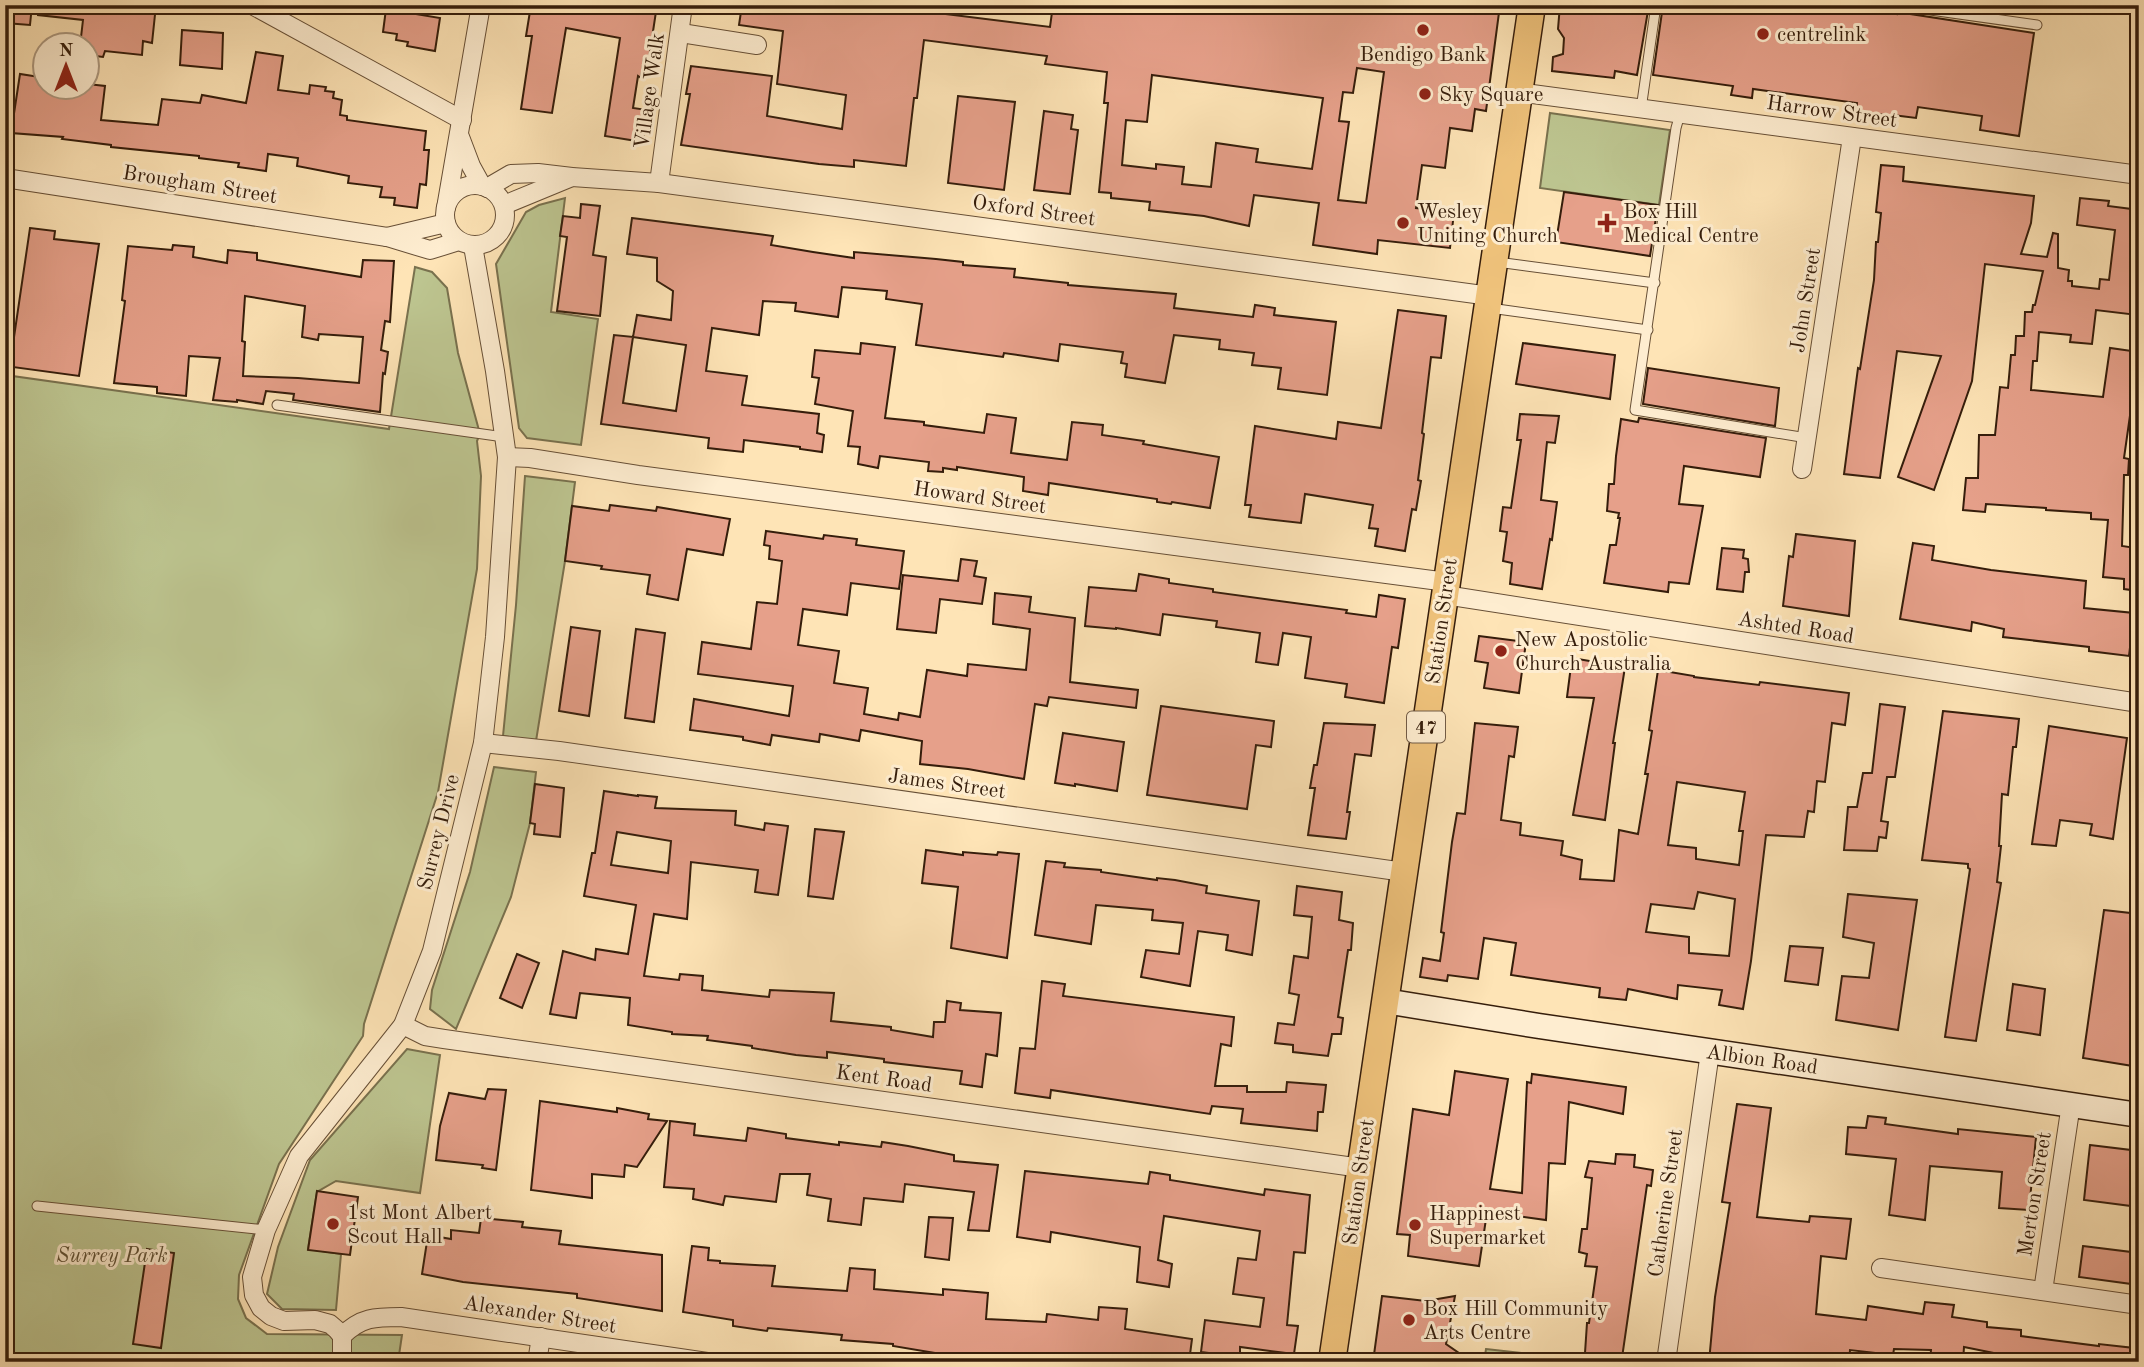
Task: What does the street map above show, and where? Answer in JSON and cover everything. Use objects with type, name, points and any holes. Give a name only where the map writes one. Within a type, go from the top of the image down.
[{"type":"main road","name":"Station Street","points":[[1332,1362],[1532,5]]},
{"type":"street","points":[[252,5],[461,128],[471,166],[485,187],[498,195],[504,205],[505,223],[493,240],[466,244],[451,233],[446,215],[461,128],[481,5]]},
{"type":"street","name":"Village Walk","points":[[659,183],[684,5]]},
{"type":"street","points":[[681,33],[757,44]]},
{"type":"street","name":"Harrow Street","points":[[1518,92],[2139,175]]},
{"type":"street","name":"John Street","points":[[1802,469],[1852,137]]},
{"type":"street","name":"Oxford Street","points":[[485,187],[511,174],[538,173],[659,183],[1489,302]]},
{"type":"street","name":"Oxford Street","points":[[504,205],[572,177]]},
{"type":"street","name":"Brougham Street","points":[[5,178],[387,237],[430,250],[466,244]]},
{"type":"street","points":[[446,215],[454,194],[467,187],[485,187]]},
{"type":"street","name":"Brougham Street","points":[[387,237],[446,215]]},
{"type":"street","name":"Surrey Drive","points":[[336,1330],[315,1320],[284,1321],[271,1316],[261,1308],[254,1295],[251,1277],[266,1230],[299,1156],[403,1025],[432,951],[483,743],[495,637],[507,457],[495,371],[466,244]]},
{"type":"street","name":"Howard Street","points":[[507,457],[530,458],[1446,589]]},
{"type":"street","name":"Ashted Road","points":[[1446,589],[2139,703]]},
{"type":"street","name":"James Street","points":[[483,743],[559,751],[1404,872]]},
{"type":"street","name":"Albion Road","points":[[1385,1001],[2139,1115]]},
{"type":"street","name":"Kent Road","points":[[403,1025],[435,1038],[1361,1168]]},
{"type":"street","name":"Catherine Street","points":[[1666,1362],[1710,1052]]},
{"type":"street","name":"Merton Street","points":[[2043,1291],[2071,1104]]},
{"type":"street","name":"Merton Street","points":[[1881,1268],[2139,1305]]},
{"type":"street","name":"Alexander Street","points":[[336,1330],[366,1320],[401,1317],[707,1362]]},
{"type":"street","points":[[336,1330],[341,1360]]},
{"type":"street","points":[[537,1362],[541,1337]]},
{"type":"lane","points":[[1641,109],[1656,5]]},
{"type":"lane","points":[[1895,5],[2037,25]]},
{"type":"lane","points":[[1680,114],[1635,410],[1807,438]]},
{"type":"lane","points":[[1495,261],[1655,283]]},
{"type":"lane","points":[[1489,302],[1648,330]]},
{"type":"lane","points":[[277,405],[504,437]]},
{"type":"lane","points":[[37,1206],[266,1230]]},
{"type":"green space","points":[[1550,113],[1670,130],[1659,205],[1540,188]]},
{"type":"green space","points":[[565,198],[551,312],[598,319],[581,445],[527,438],[519,428],[496,264],[526,212],[539,205]]},
{"type":"green space","name":"Surrey Park","points":[[415,267],[432,272],[447,288],[458,353],[480,434],[477,441],[481,476],[477,569],[438,792],[364,1024],[363,1036],[279,1164],[239,1275],[238,1299],[246,1318],[267,1334],[402,1335],[398,1362],[5,1362],[5,375],[389,429]]},
{"type":"green space","points":[[525,476],[575,482],[536,741],[503,736]]},
{"type":"green space","points":[[494,767],[536,772],[530,823],[511,897],[456,1029],[430,1009],[432,990],[470,872]]},
{"type":"green space","points":[[407,1049],[440,1055],[420,1193],[336,1181],[317,1192],[308,1249],[341,1254],[336,1310],[282,1309],[267,1294],[278,1247],[310,1160]]},
{"type":"green space","points":[[1486,1349],[1557,1357],[1556,1362],[1484,1362]]},
{"type":"building","points":[[5,5],[32,5],[30,25],[5,23]]},
{"type":"building","points":[[39,5],[156,5],[152,43],[143,41],[142,55],[105,51],[102,57],[102,32],[82,32],[83,20],[38,15]]},
{"type":"building","points":[[531,5],[657,5],[649,58],[644,58],[641,78],[638,76],[633,108],[647,110],[643,142],[605,136],[620,38],[566,28],[552,113],[521,109],[532,36],[526,36]]},
{"type":"building","points":[[742,5],[873,5],[1050,27],[1053,5],[1500,5],[1486,111],[1475,109],[1472,131],[1450,128],[1445,168],[1422,165],[1416,208],[1454,212],[1450,248],[1378,240],[1377,254],[1313,245],[1319,203],[1254,195],[1249,226],[1204,216],[1149,210],[1150,202],[1111,198],[1111,193],[1099,192],[1108,103],[1104,103],[1107,72],[1045,64],[1047,56],[924,40],[906,166],[854,160],[854,167],[819,164],[681,145],[690,94],[686,94],[691,66],[772,76],[767,116],[842,129],[846,95],[777,84],[783,31],[739,25]],"holes":[[[1357,68],[1384,72],[1366,203],[1338,200],[1349,122],[1339,121],[1343,92],[1353,93]],[[1152,75],[1323,98],[1312,169],[1256,162],[1258,149],[1216,143],[1211,187],[1182,184],[1184,167],[1156,164],[1156,169],[1122,165],[1126,120],[1147,122]]]},
{"type":"building","points":[[1560,5],[1649,5],[1637,75],[1615,71],[1614,78],[1552,71],[1553,57],[1563,54],[1564,38],[1558,29]]},
{"type":"building","points":[[1663,5],[1827,5],[1897,12],[2034,33],[2019,136],[1980,130],[1982,116],[1918,107],[1916,118],[1892,116],[1856,111],[1857,103],[1753,89],[1752,98],[1731,95],[1733,86],[1653,75]]},
{"type":"building","points":[[386,9],[440,18],[435,51],[407,46],[408,42],[396,40],[397,34],[383,32]]},
{"type":"building","points":[[182,30],[223,33],[222,69],[180,65]]},
{"type":"building","points":[[256,52],[283,56],[278,90],[309,94],[310,85],[326,87],[325,91],[334,92],[333,98],[342,100],[340,115],[347,116],[347,120],[426,131],[424,150],[429,150],[426,185],[420,184],[417,208],[394,205],[395,198],[380,197],[382,187],[348,183],[349,176],[297,166],[298,158],[268,154],[266,171],[238,167],[239,163],[199,156],[111,147],[62,139],[63,137],[11,133],[20,74],[32,76],[32,102],[102,102],[102,86],[105,86],[101,120],[158,125],[162,99],[200,103],[202,95],[246,103]]},
{"type":"building","points":[[958,96],[1015,102],[1004,190],[948,183]]},
{"type":"building","points":[[1044,111],[1073,115],[1071,129],[1078,130],[1070,194],[1034,190]]},
{"type":"building","points":[[1881,165],[1904,167],[1903,181],[2034,196],[2031,223],[2021,254],[2047,257],[2053,233],[2058,234],[2058,268],[2069,270],[2068,281],[2072,281],[2072,286],[2099,289],[2100,279],[2109,280],[2115,230],[2077,225],[2080,198],[2109,201],[2108,206],[2139,210],[2137,315],[2096,310],[2092,344],[2070,342],[2071,335],[2039,332],[2031,390],[2103,397],[2110,348],[2139,352],[2124,458],[2129,459],[2128,475],[2124,475],[2122,546],[2136,548],[2134,570],[2139,571],[2139,591],[2124,589],[2124,579],[2103,577],[2108,520],[2091,519],[2091,513],[2046,508],[1986,504],[1985,512],[1963,510],[1966,478],[1978,478],[1979,435],[1995,435],[2000,387],[2008,388],[2016,336],[2024,336],[2025,312],[2032,312],[2043,271],[1985,264],[1972,381],[1934,490],[1898,477],[1941,356],[1897,351],[1880,478],[1844,474],[1858,368],[1860,369],[1874,280],[1881,213],[1876,212]]},
{"type":"building","name":"Box Hill Medical Centre","points":[[1564,192],[1658,205],[1650,256],[1556,242]]},
{"type":"building","points":[[581,204],[600,206],[593,255],[606,257],[600,316],[557,311],[567,237],[560,236],[563,216],[580,218]]},
{"type":"building","points":[[632,218],[773,236],[771,245],[854,258],[854,252],[963,262],[963,265],[1015,269],[1014,277],[1068,285],[1176,294],[1174,308],[1253,317],[1255,305],[1275,308],[1274,315],[1336,322],[1327,395],[1278,389],[1281,368],[1252,365],[1254,353],[1219,349],[1220,340],[1174,335],[1165,383],[1125,377],[1127,364],[1121,363],[1123,352],[1060,344],[1058,361],[1004,353],[1003,357],[916,345],[922,304],[886,299],[887,291],[842,287],[838,317],[795,311],[796,303],[763,301],[759,335],[712,328],[706,371],[747,376],[742,405],[819,414],[817,433],[824,435],[822,452],[744,440],[743,452],[708,448],[709,438],[601,424],[614,335],[633,337],[637,315],[671,320],[673,291],[657,281],[657,258],[627,254]],"holes":[[[633,337],[686,345],[676,411],[623,403]]]},
{"type":"building","points":[[30,228],[55,231],[54,239],[99,244],[79,376],[5,366],[5,343],[13,344]]},
{"type":"building","points":[[173,245],[194,247],[193,257],[227,263],[228,250],[257,253],[257,260],[361,277],[363,260],[394,261],[390,322],[385,321],[381,350],[388,352],[385,374],[383,373],[380,412],[293,400],[294,394],[266,391],[263,404],[213,400],[220,358],[189,356],[186,396],[157,393],[157,387],[114,383],[125,301],[122,300],[128,246],[172,250]],"holes":[[[245,296],[305,306],[302,337],[318,340],[319,334],[363,337],[359,383],[243,376]]]},
{"type":"building","points":[[1398,310],[1446,316],[1441,358],[1431,357],[1418,480],[1421,481],[1416,510],[1412,509],[1405,551],[1375,546],[1378,529],[1369,528],[1373,505],[1305,494],[1301,523],[1249,517],[1251,505],[1245,505],[1255,426],[1336,439],[1338,422],[1381,428]]},
{"type":"building","points":[[861,343],[895,347],[885,418],[984,433],[987,414],[1016,418],[1011,453],[1067,460],[1072,422],[1103,425],[1102,435],[1219,457],[1210,508],[1157,502],[1157,499],[1049,483],[1048,495],[1023,491],[1024,477],[957,467],[957,470],[943,468],[943,472],[928,471],[929,462],[880,456],[878,468],[858,464],[860,447],[848,446],[853,411],[815,404],[819,378],[812,377],[815,350],[860,354]]},
{"type":"building","points":[[1523,343],[1615,355],[1610,399],[1516,384]]},
{"type":"building","points":[[1648,368],[1779,388],[1775,426],[1643,404]]},
{"type":"building","points":[[1520,414],[1559,416],[1555,443],[1547,442],[1541,500],[1557,502],[1542,589],[1510,584],[1512,563],[1503,561],[1507,532],[1500,531],[1503,507],[1511,508],[1521,440],[1517,440]]},
{"type":"building","points":[[1639,418],[1766,438],[1760,477],[1684,466],[1679,504],[1703,506],[1689,584],[1669,582],[1668,592],[1604,583],[1610,545],[1616,545],[1620,518],[1619,513],[1607,511],[1609,484],[1614,484],[1621,419],[1638,422]]},
{"type":"building","points":[[610,505],[656,511],[657,507],[730,519],[723,555],[687,549],[678,600],[647,594],[650,575],[565,561],[572,506],[609,511]]},
{"type":"building","points":[[766,531],[823,539],[824,535],[857,539],[856,545],[904,551],[899,589],[851,583],[847,615],[803,609],[798,645],[839,651],[834,683],[868,688],[864,714],[898,720],[899,713],[920,717],[927,670],[967,676],[968,664],[1026,670],[1030,629],[993,624],[995,593],[1031,597],[1029,612],[1075,618],[1070,682],[1138,690],[1136,708],[1049,697],[1047,706],[1035,704],[1024,779],[920,764],[922,741],[861,730],[859,741],[820,734],[819,742],[772,735],[770,745],[743,740],[743,737],[690,730],[694,699],[789,716],[793,686],[698,674],[702,642],[751,649],[757,602],[777,604],[782,561],[769,559],[770,546],[764,545]]},
{"type":"building","points":[[1796,534],[1855,541],[1849,616],[1783,606],[1789,556],[1793,557]]},
{"type":"building","points":[[1913,543],[1934,546],[1932,560],[2086,581],[2084,608],[2134,613],[2129,656],[2089,651],[2089,647],[2003,637],[2004,629],[1972,622],[1971,631],[1900,619]]},
{"type":"building","points":[[1722,548],[1744,550],[1743,558],[1748,559],[1749,572],[1745,572],[1743,592],[1717,589]]},
{"type":"building","points":[[961,559],[977,561],[974,576],[986,578],[982,604],[940,599],[936,633],[897,629],[903,575],[958,581]]},
{"type":"building","points":[[1139,574],[1169,579],[1169,583],[1213,589],[1213,592],[1347,610],[1346,613],[1376,617],[1379,595],[1405,599],[1398,648],[1392,647],[1384,703],[1345,697],[1347,684],[1305,678],[1311,637],[1283,633],[1278,665],[1256,662],[1260,633],[1216,627],[1217,621],[1163,614],[1160,635],[1085,626],[1089,587],[1136,591]]},
{"type":"building","points":[[571,627],[600,631],[589,716],[559,711]]},
{"type":"building","points":[[636,629],[665,633],[654,722],[625,718]]},
{"type":"building","points":[[1479,636],[1526,642],[1519,693],[1484,688],[1488,663],[1475,661]]},
{"type":"building","points":[[1572,658],[1625,667],[1605,820],[1573,815],[1594,698],[1567,697]]},
{"type":"building","points":[[1658,670],[1759,685],[1760,682],[1849,693],[1845,725],[1832,723],[1825,782],[1817,781],[1814,812],[1808,811],[1804,837],[1766,835],[1743,1009],[1719,1005],[1722,990],[1678,985],[1677,999],[1628,989],[1626,1000],[1599,997],[1600,988],[1511,975],[1516,943],[1484,938],[1478,979],[1448,975],[1447,981],[1420,977],[1423,958],[1440,961],[1452,842],[1457,813],[1465,814],[1475,723],[1518,727],[1514,757],[1509,756],[1501,820],[1521,823],[1520,835],[1563,841],[1561,855],[1582,860],[1580,879],[1614,881],[1619,830],[1638,834],[1648,774],[1645,774],[1652,731],[1649,730]],"holes":[[[1677,782],[1745,792],[1739,831],[1743,831],[1739,865],[1696,859],[1696,848],[1668,845]],[[1698,892],[1735,899],[1729,956],[1689,953],[1689,937],[1646,932],[1651,904],[1694,909]]]},
{"type":"building","points":[[1880,704],[1905,707],[1895,777],[1887,777],[1881,821],[1888,822],[1886,838],[1879,837],[1877,851],[1844,850],[1848,807],[1857,807],[1863,773],[1872,773]]},
{"type":"building","points":[[1161,706],[1274,721],[1271,747],[1256,745],[1247,809],[1147,795]]},
{"type":"building","points":[[1943,711],[2019,719],[2008,795],[2002,794],[1997,882],[2001,883],[1976,1041],[1945,1037],[1970,869],[1968,864],[1922,860]]},
{"type":"building","points":[[1324,723],[1375,725],[1371,756],[1355,754],[1346,839],[1308,835],[1315,788],[1310,788]]},
{"type":"building","points":[[2049,726],[2127,738],[2113,839],[2090,835],[2092,824],[2060,820],[2056,846],[2032,844]]},
{"type":"building","points":[[1063,733],[1124,742],[1117,791],[1055,783]]},
{"type":"building","points":[[535,784],[564,788],[560,837],[534,834],[535,824],[530,823]]},
{"type":"building","points":[[604,791],[657,797],[655,808],[736,811],[735,825],[764,830],[765,823],[788,826],[778,895],[755,892],[758,870],[691,862],[687,919],[654,914],[644,976],[679,980],[680,974],[703,976],[702,990],[769,997],[770,990],[834,993],[831,1021],[891,1027],[891,1030],[933,1037],[934,1022],[945,1022],[947,1001],[961,1003],[960,1010],[1001,1013],[997,1056],[986,1054],[982,1087],[960,1084],[962,1071],[827,1052],[827,1058],[796,1055],[707,1040],[708,1036],[672,1034],[628,1025],[630,998],[580,993],[576,1018],[550,1014],[563,951],[595,960],[596,949],[628,954],[636,905],[584,896],[592,853],[595,853]],"holes":[[[617,832],[671,841],[668,873],[611,865]]]},
{"type":"building","points":[[815,829],[844,832],[833,899],[808,896]]},
{"type":"building","points":[[926,850],[963,855],[963,852],[1019,854],[1007,958],[951,948],[958,887],[922,883]]},
{"type":"building","points":[[1046,861],[1065,863],[1064,867],[1207,886],[1206,893],[1259,901],[1252,955],[1226,950],[1228,935],[1198,931],[1190,986],[1141,977],[1146,950],[1179,954],[1183,923],[1152,920],[1153,910],[1096,905],[1091,944],[1035,935]]},
{"type":"building","points":[[1297,886],[1342,892],[1339,920],[1353,923],[1351,950],[1348,950],[1338,1017],[1343,1018],[1341,1034],[1332,1034],[1328,1056],[1293,1052],[1293,1045],[1275,1043],[1278,1023],[1294,1025],[1299,995],[1289,993],[1294,956],[1308,958],[1312,917],[1294,915]]},
{"type":"building","points":[[1848,894],[1917,900],[1898,1030],[1836,1020],[1842,976],[1869,978],[1874,943],[1843,937]]},
{"type":"building","points":[[2104,910],[2139,914],[2139,1067],[2083,1058]]},
{"type":"building","points":[[1790,946],[1823,948],[1818,985],[1785,981]]},
{"type":"building","points":[[517,954],[539,963],[522,1008],[500,998]]},
{"type":"building","points":[[1042,981],[1065,984],[1063,996],[1234,1017],[1231,1046],[1221,1044],[1215,1086],[1247,1086],[1247,1092],[1286,1092],[1287,1082],[1326,1085],[1323,1112],[1318,1112],[1317,1131],[1241,1123],[1243,1109],[1212,1106],[1210,1114],[1051,1090],[1050,1098],[1015,1093],[1020,1048],[1035,1049]]},
{"type":"building","points":[[2013,984],[2045,989],[2040,1035],[2007,1030]]},
{"type":"building","points":[[1455,1071],[1508,1079],[1490,1189],[1522,1193],[1527,1082],[1531,1083],[1532,1074],[1626,1087],[1623,1114],[1569,1102],[1565,1164],[1549,1163],[1546,1220],[1487,1212],[1479,1266],[1408,1256],[1410,1235],[1397,1234],[1413,1109],[1449,1115]]},
{"type":"building","points":[[488,1089],[506,1090],[496,1170],[482,1168],[483,1165],[436,1160],[440,1126],[449,1093],[485,1099]]},
{"type":"building","points":[[540,1101],[617,1112],[617,1108],[649,1114],[648,1119],[667,1121],[637,1167],[625,1165],[624,1177],[592,1174],[592,1198],[531,1190]]},
{"type":"building","points":[[1737,1104],[1771,1108],[1757,1217],[1809,1222],[1810,1216],[1851,1219],[1846,1259],[1821,1256],[1816,1314],[1866,1320],[1868,1306],[1923,1314],[1925,1302],[1954,1305],[1952,1317],[1987,1322],[1987,1327],[2021,1330],[2021,1336],[2134,1348],[2133,1362],[1998,1362],[1999,1354],[1964,1347],[1963,1362],[1930,1362],[1931,1350],[1894,1349],[1893,1355],[1850,1350],[1849,1362],[1709,1362],[1715,1297],[1730,1203],[1722,1202]]},
{"type":"building","points":[[1868,1116],[1886,1118],[1885,1124],[1958,1134],[1958,1129],[2036,1137],[2029,1210],[1999,1208],[2002,1172],[1930,1166],[1925,1220],[1889,1215],[1896,1159],[1846,1154],[1848,1127],[1866,1128]]},
{"type":"building","points":[[670,1121],[695,1124],[694,1135],[746,1141],[748,1128],[786,1134],[786,1138],[839,1145],[839,1142],[881,1147],[882,1142],[954,1155],[954,1161],[998,1165],[989,1231],[968,1230],[974,1192],[905,1184],[903,1202],[864,1198],[861,1225],[828,1221],[831,1199],[807,1195],[810,1174],[780,1174],[776,1202],[725,1196],[723,1205],[693,1199],[694,1189],[664,1187]]},
{"type":"building","points":[[2090,1145],[2139,1151],[2139,1207],[2084,1200]]},
{"type":"building","points":[[1616,1154],[1635,1155],[1634,1167],[1653,1170],[1651,1186],[1647,1185],[1622,1358],[1585,1353],[1587,1323],[1597,1267],[1585,1266],[1587,1254],[1579,1252],[1582,1229],[1587,1229],[1592,1178],[1585,1177],[1589,1161],[1615,1164]]},
{"type":"building","points":[[1025,1171],[1148,1184],[1150,1172],[1170,1175],[1170,1180],[1264,1195],[1265,1189],[1310,1195],[1305,1253],[1294,1252],[1287,1325],[1298,1326],[1294,1354],[1240,1347],[1240,1357],[1201,1352],[1205,1320],[1260,1327],[1264,1298],[1233,1294],[1238,1258],[1256,1260],[1260,1231],[1164,1216],[1158,1260],[1172,1264],[1169,1287],[1137,1282],[1140,1247],[1051,1232],[1050,1242],[1017,1237]]},
{"type":"building","name":"1st Mont Albert Scout Hall","points":[[317,1191],[358,1197],[350,1255],[308,1250]]},
{"type":"building","points":[[929,1217],[953,1218],[949,1260],[925,1257]]},
{"type":"building","points":[[481,1218],[523,1222],[522,1227],[561,1231],[559,1244],[662,1255],[662,1311],[577,1298],[577,1294],[463,1282],[422,1274],[428,1235],[451,1239],[451,1230],[479,1233]]},
{"type":"building","points":[[692,1246],[709,1248],[708,1260],[720,1263],[775,1266],[772,1286],[847,1291],[850,1268],[875,1270],[874,1289],[943,1295],[943,1289],[988,1293],[986,1319],[1046,1322],[1047,1314],[1098,1320],[1099,1307],[1127,1309],[1125,1329],[1192,1339],[1189,1362],[1000,1362],[1000,1359],[935,1353],[893,1344],[841,1340],[842,1335],[768,1328],[767,1331],[733,1326],[733,1320],[683,1312]]},
{"type":"building","points":[[2083,1246],[2139,1253],[2139,1285],[2079,1277]]},
{"type":"building","points":[[147,1249],[174,1253],[161,1348],[133,1344]]},
{"type":"building","points":[[1382,1296],[1426,1301],[1455,1296],[1446,1344],[1472,1362],[1373,1362]]},
{"type":"place","name":"Bendigo Bank","points":[[1423,30]]},
{"type":"place","name":"centrelink","points":[[1763,34]]},
{"type":"place","name":"Sky Square","points":[[1425,94]]},
{"type":"place","name":"Wesley Uniting Church","points":[[1403,223]]},
{"type":"place","name":"Box Hill Medical Centre","points":[[1607,223]]},
{"type":"place","name":"New Apostolic Church Australia","points":[[1501,651]]},
{"type":"place","name":"1st Mont Albert Scout Hall","points":[[333,1224]]},
{"type":"place","name":"Happinest Supermarket","points":[[1415,1225]]},
{"type":"place","name":"Box Hill Community Arts Centre","points":[[1409,1320]]}]
